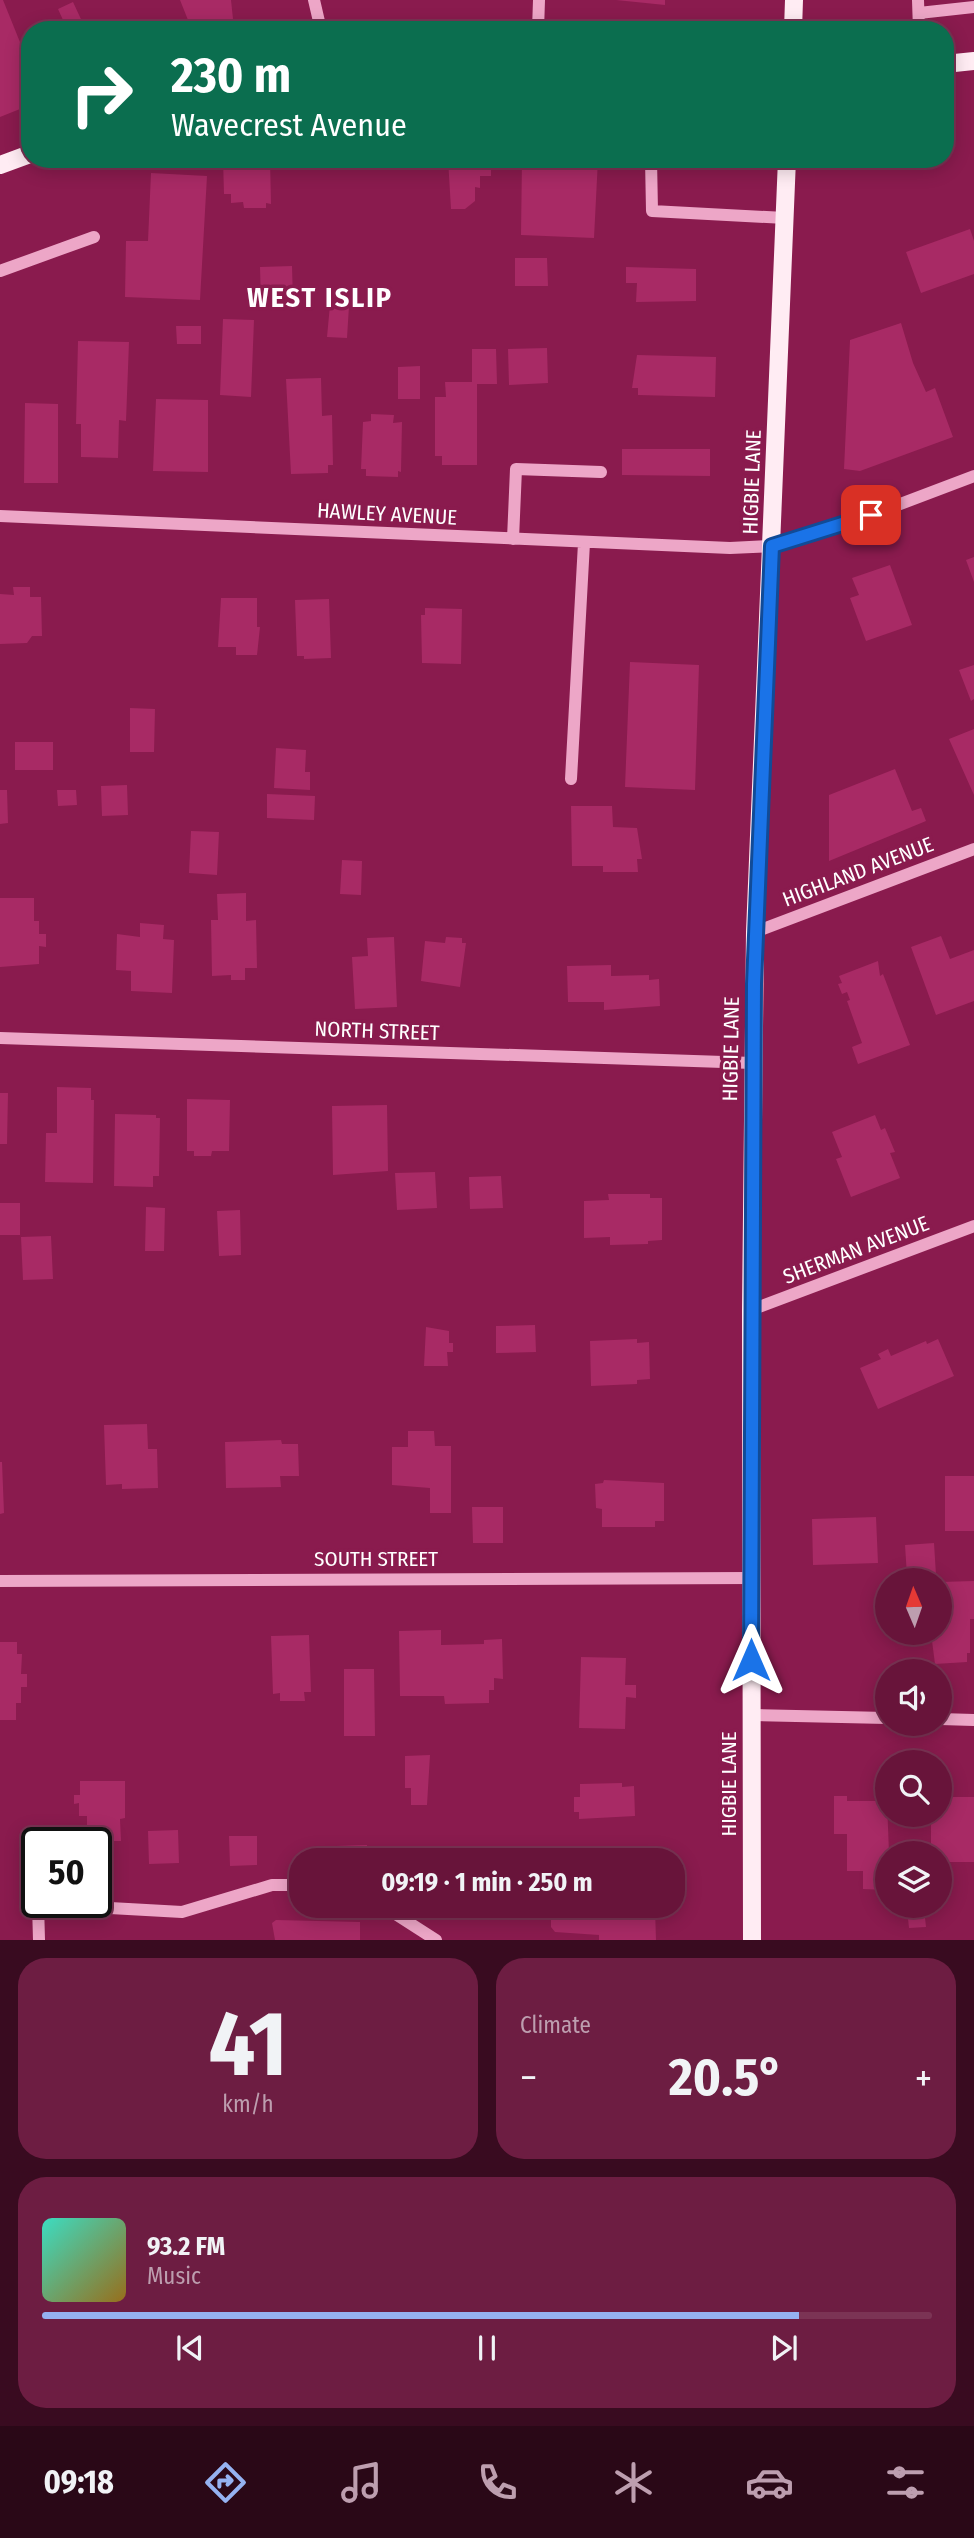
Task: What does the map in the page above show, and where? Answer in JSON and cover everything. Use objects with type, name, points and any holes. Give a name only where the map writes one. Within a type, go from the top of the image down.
[{"type":"main road","points":[[793,21],[794,0]]},
{"type":"main road","points":[[954,63],[974,61]]},
{"type":"main road","points":[[0,165],[21,157]]},
{"type":"main road","name":"HIGBIE LANE","points":[[752,1940],[751,1310],[755,932],[787,168]]},
{"type":"street","points":[[314,0],[319,21]]},
{"type":"street","points":[[538,21],[539,0]]},
{"type":"street","points":[[918,6],[974,7]]},
{"type":"street","points":[[650,168],[652,211],[785,218]]},
{"type":"street","points":[[0,271],[94,237]]},
{"type":"street","points":[[513,539],[516,469],[601,472]]},
{"type":"street","name":"HAWLEY AVENUE","points":[[0,516],[583,543],[716,548],[772,546],[845,525],[974,476]]},
{"type":"street","points":[[571,779],[583,543]]},
{"type":"street","name":"HIGHLAND AVENUE","points":[[755,932],[974,849]]},
{"type":"street","name":"NORTH STREET","points":[[0,1038],[753,1063]]},
{"type":"street","name":"SHERMAN AVENUE","points":[[751,1310],[974,1226]]},
{"type":"street","name":"SOUTH STREET","points":[[0,1581],[751,1578]]},
{"type":"street","points":[[752,1715],[875,1718]]},
{"type":"street","points":[[952,1719],[974,1720]]},
{"type":"street","points":[[39,1940],[38,1904],[182,1912],[272,1885],[289,1885]]},
{"type":"street","points":[[402,1918],[436,1940]]},
{"type":"building","points":[[0,0],[3,0],[21,45],[21,109],[0,117]]},
{"type":"building","points":[[180,0],[231,0],[233,19],[188,21]]},
{"type":"building","points":[[616,0],[665,0],[665,5]]},
{"type":"building","points":[[73,2],[82,21],[60,21],[63,20],[58,9]]},
{"type":"building","points":[[223,168],[270,168],[271,204],[266,203],[266,208],[244,208],[243,202],[231,203],[231,194],[224,194]]},
{"type":"building","points":[[449,168],[491,168],[491,176],[480,176],[480,188],[475,187],[475,201],[465,209],[451,209]]},
{"type":"building","points":[[522,168],[598,168],[594,238],[521,235]]},
{"type":"building","points":[[151,173],[207,176],[200,300],[125,297],[126,241],[148,241]]},
{"type":"building","points":[[970,229],[974,241],[974,274],[921,293],[906,252]]},
{"type":"building","points":[[515,258],[547,258],[548,286],[515,286]]},
{"type":"building","points":[[292,266],[293,301],[261,302],[260,267]]},
{"type":"building","points":[[626,267],[696,269],[696,301],[636,302],[637,283],[626,283]]},
{"type":"building","points":[[330,305],[349,306],[347,338],[327,337]]},
{"type":"building","points":[[223,319],[254,320],[251,397],[220,395]]},
{"type":"building","points":[[901,323],[913,363],[926,392],[935,388],[953,437],[860,471],[844,469],[850,340]]},
{"type":"building","points":[[176,326],[201,326],[201,344],[177,344]]},
{"type":"building","points":[[78,341],[129,342],[126,421],[119,420],[118,458],[81,457],[81,424],[76,424]]},
{"type":"building","points":[[547,348],[548,383],[509,385],[508,349]]},
{"type":"building","points":[[472,349],[496,349],[497,384],[477,384],[477,465],[442,465],[442,456],[435,456],[435,397],[446,397],[445,382],[472,382]]},
{"type":"building","points":[[637,355],[716,357],[715,397],[638,395],[638,388],[632,388]]},
{"type":"building","points":[[420,366],[420,399],[398,399],[398,367]]},
{"type":"building","points":[[321,378],[322,416],[332,415],[333,465],[328,465],[328,473],[291,474],[286,379]]},
{"type":"building","points":[[156,399],[208,400],[208,472],[153,471]]},
{"type":"building","points":[[25,403],[58,404],[58,483],[24,483]]},
{"type":"building","points":[[371,414],[394,415],[393,423],[402,422],[401,472],[398,471],[398,477],[366,476],[366,469],[361,469],[363,422],[371,421]]},
{"type":"building","points":[[622,449],[710,449],[710,476],[622,475]]},
{"type":"building","points":[[974,557],[974,582],[966,560]]},
{"type":"building","points":[[890,565],[912,625],[866,641],[850,598],[859,595],[852,578]]},
{"type":"building","points":[[13,587],[30,587],[30,597],[41,597],[42,636],[32,636],[27,643],[0,644],[0,594],[14,595]]},
{"type":"building","points":[[221,598],[257,598],[257,627],[260,627],[257,655],[236,655],[236,647],[218,647]]},
{"type":"building","points":[[329,599],[331,658],[304,659],[304,656],[297,656],[295,600]]},
{"type":"building","points":[[425,608],[462,609],[461,664],[422,663],[421,615],[425,615]]},
{"type":"building","points":[[630,662],[699,665],[695,790],[625,787]]},
{"type":"building","points":[[974,665],[974,699],[971,701],[959,670]]},
{"type":"building","points":[[130,708],[155,709],[154,752],[130,752]]},
{"type":"building","points":[[974,729],[974,795],[949,739]]},
{"type":"building","points":[[15,742],[53,742],[53,770],[15,770]]},
{"type":"building","points":[[276,748],[306,750],[305,772],[310,772],[310,790],[274,788]]},
{"type":"building","points":[[895,769],[912,811],[921,808],[926,821],[829,861],[829,795]]},
{"type":"building","points":[[127,785],[128,815],[102,816],[101,786]]},
{"type":"building","points":[[0,790],[7,790],[8,823],[0,824]]},
{"type":"building","points":[[57,790],[76,790],[77,805],[58,806]]},
{"type":"building","points":[[267,794],[315,796],[314,820],[267,818]]},
{"type":"building","points":[[571,806],[612,806],[613,827],[637,828],[642,859],[637,859],[638,872],[603,872],[603,866],[572,866]]},
{"type":"building","points":[[191,831],[219,832],[217,875],[189,873]]},
{"type":"building","points":[[342,860],[362,861],[361,895],[340,894]]},
{"type":"building","points":[[246,893],[246,921],[256,920],[257,968],[245,968],[245,980],[231,980],[231,975],[212,976],[211,920],[218,920],[217,894]]},
{"type":"building","points":[[0,898],[34,898],[34,921],[39,921],[39,934],[46,934],[46,947],[39,946],[39,964],[0,967]]},
{"type":"building","points":[[140,923],[164,925],[163,939],[174,940],[172,993],[131,991],[131,971],[116,970],[117,934],[140,937]]},
{"type":"building","points":[[941,936],[950,959],[974,950],[974,1001],[936,1015],[911,947]]},
{"type":"building","points":[[394,937],[397,1007],[355,1009],[352,957],[368,956],[367,938]]},
{"type":"building","points":[[446,937],[462,938],[462,943],[466,943],[460,987],[421,981],[425,941],[445,943]]},
{"type":"building","points":[[878,961],[880,976],[883,974],[910,1045],[858,1064],[852,1047],[862,1043],[847,1001],[850,1000],[847,992],[842,994],[838,984],[842,983],[839,976]]},
{"type":"building","points":[[611,965],[611,976],[649,975],[649,980],[659,979],[660,1006],[604,1010],[604,1002],[568,1002],[567,966]]},
{"type":"building","points":[[57,1087],[91,1088],[91,1100],[94,1100],[93,1183],[45,1182],[46,1133],[57,1133]]},
{"type":"building","points":[[0,1093],[8,1093],[7,1144],[0,1144]]},
{"type":"building","points":[[187,1099],[230,1100],[229,1151],[212,1151],[211,1156],[194,1156],[194,1151],[187,1151]]},
{"type":"building","points":[[387,1105],[388,1171],[333,1175],[332,1106]]},
{"type":"building","points":[[115,1114],[156,1115],[156,1118],[160,1118],[159,1176],[153,1176],[153,1187],[114,1186]]},
{"type":"building","points":[[875,1115],[881,1130],[885,1128],[895,1152],[890,1153],[900,1178],[851,1197],[836,1159],[842,1157],[832,1132]]},
{"type":"building","points":[[435,1172],[437,1208],[397,1210],[395,1173]]},
{"type":"building","points":[[501,1176],[503,1208],[470,1209],[469,1177]]},
{"type":"building","points":[[608,1194],[650,1194],[650,1198],[662,1198],[662,1240],[648,1241],[648,1244],[610,1245],[610,1237],[584,1238],[584,1201],[609,1200]]},
{"type":"building","points":[[0,1203],[20,1203],[20,1235],[0,1235]]},
{"type":"building","points":[[146,1207],[165,1208],[164,1251],[145,1251]]},
{"type":"building","points":[[240,1210],[241,1255],[219,1256],[217,1211]]},
{"type":"building","points":[[51,1236],[53,1279],[23,1280],[21,1237]]},
{"type":"building","points":[[535,1325],[536,1352],[496,1353],[496,1326]]},
{"type":"building","points":[[426,1327],[449,1331],[449,1343],[453,1343],[453,1352],[447,1352],[448,1366],[424,1366]]},
{"type":"building","points":[[637,1339],[637,1343],[649,1342],[650,1379],[637,1380],[637,1384],[591,1386],[590,1341]]},
{"type":"building","points":[[938,1339],[954,1376],[878,1409],[860,1368],[881,1359],[878,1354],[888,1349],[891,1356],[926,1341],[927,1344]]},
{"type":"building","points":[[147,1424],[148,1449],[157,1449],[158,1488],[122,1489],[122,1484],[106,1485],[104,1425]]},
{"type":"building","points":[[408,1431],[434,1431],[435,1446],[451,1446],[451,1513],[430,1513],[430,1488],[392,1485],[392,1447],[408,1447]]},
{"type":"building","points":[[281,1440],[282,1444],[298,1444],[299,1476],[280,1476],[281,1487],[226,1488],[225,1442]]},
{"type":"building","points":[[0,1462],[4,1513],[0,1514]]},
{"type":"building","points":[[945,1476],[974,1476],[974,1531],[945,1531]]},
{"type":"building","points":[[604,1480],[664,1483],[664,1521],[655,1521],[655,1527],[602,1527],[602,1509],[596,1508],[595,1484],[603,1483]]},
{"type":"building","points":[[472,1507],[503,1507],[503,1543],[473,1543]]},
{"type":"building","points":[[876,1517],[878,1563],[813,1565],[812,1519]]},
{"type":"building","points":[[934,1543],[936,1568],[906,1568],[905,1545]]},
{"type":"building","points":[[974,1581],[974,1619],[970,1619],[970,1653],[967,1653],[967,1662],[952,1663],[952,1659],[934,1659],[933,1645],[952,1645],[952,1582]]},
{"type":"building","points":[[441,1630],[441,1645],[484,1644],[484,1640],[502,1639],[503,1679],[494,1678],[494,1690],[489,1690],[489,1703],[445,1704],[444,1696],[400,1696],[399,1631]]},
{"type":"building","points":[[309,1635],[311,1692],[304,1692],[305,1701],[280,1701],[280,1693],[273,1694],[271,1636]]},
{"type":"building","points":[[0,1642],[17,1642],[17,1654],[22,1654],[21,1674],[27,1674],[27,1687],[21,1687],[21,1703],[16,1703],[16,1720],[0,1720]]},
{"type":"building","points":[[581,1657],[626,1658],[625,1685],[636,1685],[636,1698],[626,1697],[625,1729],[579,1728]]},
{"type":"building","points":[[344,1669],[374,1669],[375,1736],[344,1736]]},
{"type":"building","points":[[430,1755],[427,1805],[411,1805],[411,1788],[405,1788],[405,1756]]},
{"type":"building","points":[[80,1781],[125,1781],[125,1818],[120,1819],[121,1841],[112,1841],[112,1827],[87,1827],[87,1816],[79,1816],[79,1803],[74,1804],[74,1795],[80,1795]]},
{"type":"building","points":[[622,1783],[622,1787],[634,1786],[635,1816],[579,1819],[579,1812],[574,1812],[574,1797],[580,1797],[580,1784]]},
{"type":"building","points":[[834,1796],[847,1796],[847,1801],[875,1801],[875,1827],[888,1827],[889,1841],[875,1841],[875,1890],[863,1889],[863,1871],[847,1871],[847,1834],[834,1834]]},
{"type":"building","points":[[952,1797],[974,1797],[974,1862],[952,1862],[952,1841],[931,1841],[931,1827],[952,1827]]},
{"type":"building","points":[[178,1830],[179,1863],[149,1864],[148,1831]]},
{"type":"building","points":[[229,1836],[257,1836],[257,1865],[230,1866]]},
{"type":"building","points":[[367,1845],[367,1848],[336,1848]]},
{"type":"building","points":[[551,1918],[655,1918],[656,1940],[599,1940],[599,1935],[555,1932],[551,1927]]},
{"type":"building","points":[[908,1918],[925,1918],[926,1927],[909,1928]]},
{"type":"building","points":[[276,1920],[360,1922],[360,1940],[275,1940],[272,1923]]},
{"type":"district","name":"WEST ISLIP","points":[[320,297]]},
{"type":"route","points":[[751,1660],[754,984],[772,546],[871,515]]}]
